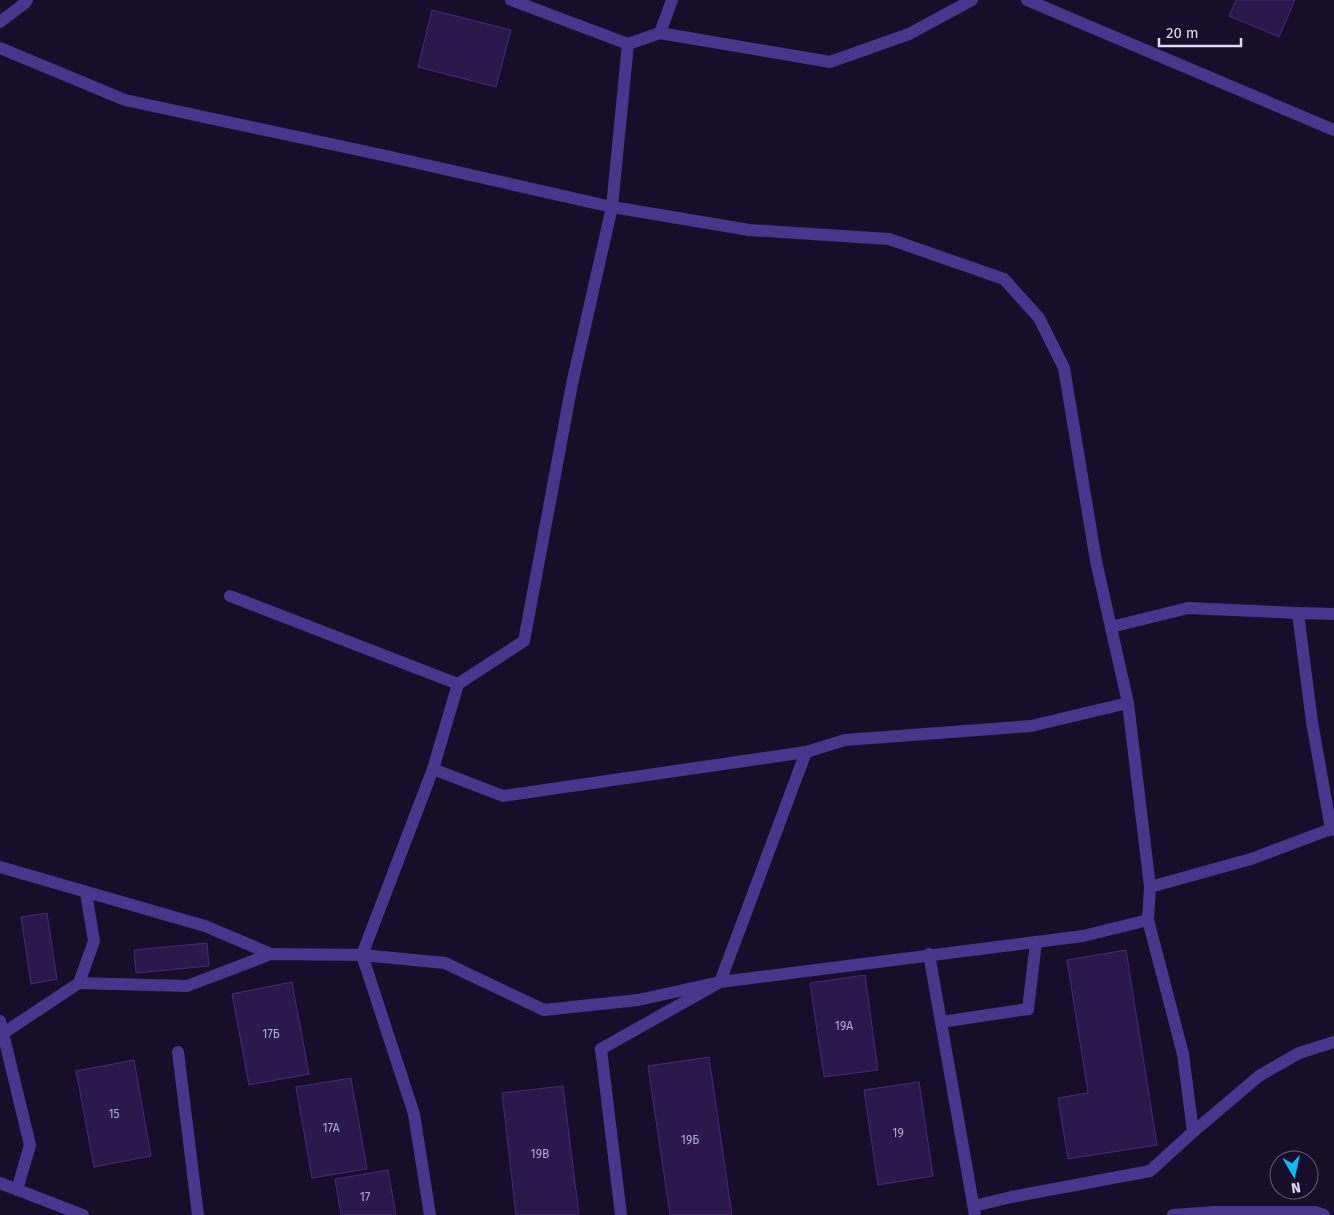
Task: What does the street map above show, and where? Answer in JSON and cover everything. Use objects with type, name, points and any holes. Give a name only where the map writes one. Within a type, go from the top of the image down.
[{"type":"street","points":[[0,22],[27,0]]},
{"type":"street","points":[[511,0],[628,44],[660,33],[830,62],[909,34],[972,0]]},
{"type":"street","points":[[660,33],[672,0]]},
{"type":"street","points":[[1026,0],[1334,130]]},
{"type":"street","points":[[430,1215],[414,1114],[362,954],[432,769],[458,684],[524,641],[572,384],[612,207],[628,44]]},
{"type":"street","points":[[0,48],[125,100],[612,207],[749,230],[889,239],[1004,279],[1039,318],[1064,368],[1096,561],[1128,702],[1150,887],[1148,920],[1182,1054],[1192,1132]]},
{"type":"street","points":[[230,596],[458,684]]},
{"type":"street","points":[[1111,627],[1188,608],[1334,614]]},
{"type":"street","points":[[1150,887],[1251,858],[1332,829],[1312,722],[1298,613]]},
{"type":"street","points":[[432,769],[503,796],[806,752],[845,740],[1031,726],[1128,702]]},
{"type":"street","points":[[621,1215],[601,1049],[720,982],[806,752]]},
{"type":"street","points":[[0,867],[205,926],[271,954]]},
{"type":"street","points":[[79,983],[94,941],[86,893]]},
{"type":"street","points":[[18,1190],[30,1145],[1,1028],[79,983],[187,986],[271,954],[362,954],[445,963],[544,1010],[638,1000],[720,982],[929,954],[1083,936],[1148,920]]},
{"type":"street","points":[[941,1022],[1028,1009],[1036,942]]},
{"type":"street","points":[[929,954],[975,1210],[1011,1197],[1150,1172],[1192,1132],[1259,1076],[1299,1053],[1334,1042]]},
{"type":"street","points":[[178,1052],[198,1215]]},
{"type":"street","points":[[0,1183],[82,1215]]},
{"type":"street","points":[[1173,1215],[1215,1212],[1316,1212],[1324,1215]]},
{"type":"building","points":[[1236,0],[1295,0],[1279,37],[1229,16]]},
{"type":"building","points":[[432,10],[511,30],[496,87],[418,67]]},
{"type":"building","points":[[47,913],[57,979],[31,984],[21,917]]},
{"type":"building","points":[[207,943],[209,966],[136,973],[134,950]]},
{"type":"building","points":[[1126,950],[1157,1145],[1068,1159],[1058,1098],[1088,1093],[1067,960]]},
{"type":"building","points":[[865,975],[878,1070],[824,1077],[810,983]]},
{"type":"building","points":[[292,982],[309,1074],[249,1085],[232,994]]},
{"type":"building","points":[[709,1057],[732,1215],[670,1215],[648,1066]]},
{"type":"building","points":[[134,1060],[151,1156],[94,1167],[76,1071]]},
{"type":"building","points":[[351,1078],[367,1169],[312,1178],[296,1087]]},
{"type":"building","points":[[919,1082],[933,1176],[878,1185],[864,1090]]},
{"type":"building","points":[[563,1086],[579,1215],[516,1215],[502,1093]]},
{"type":"building","points":[[388,1170],[396,1215],[341,1215],[335,1179]]}]
